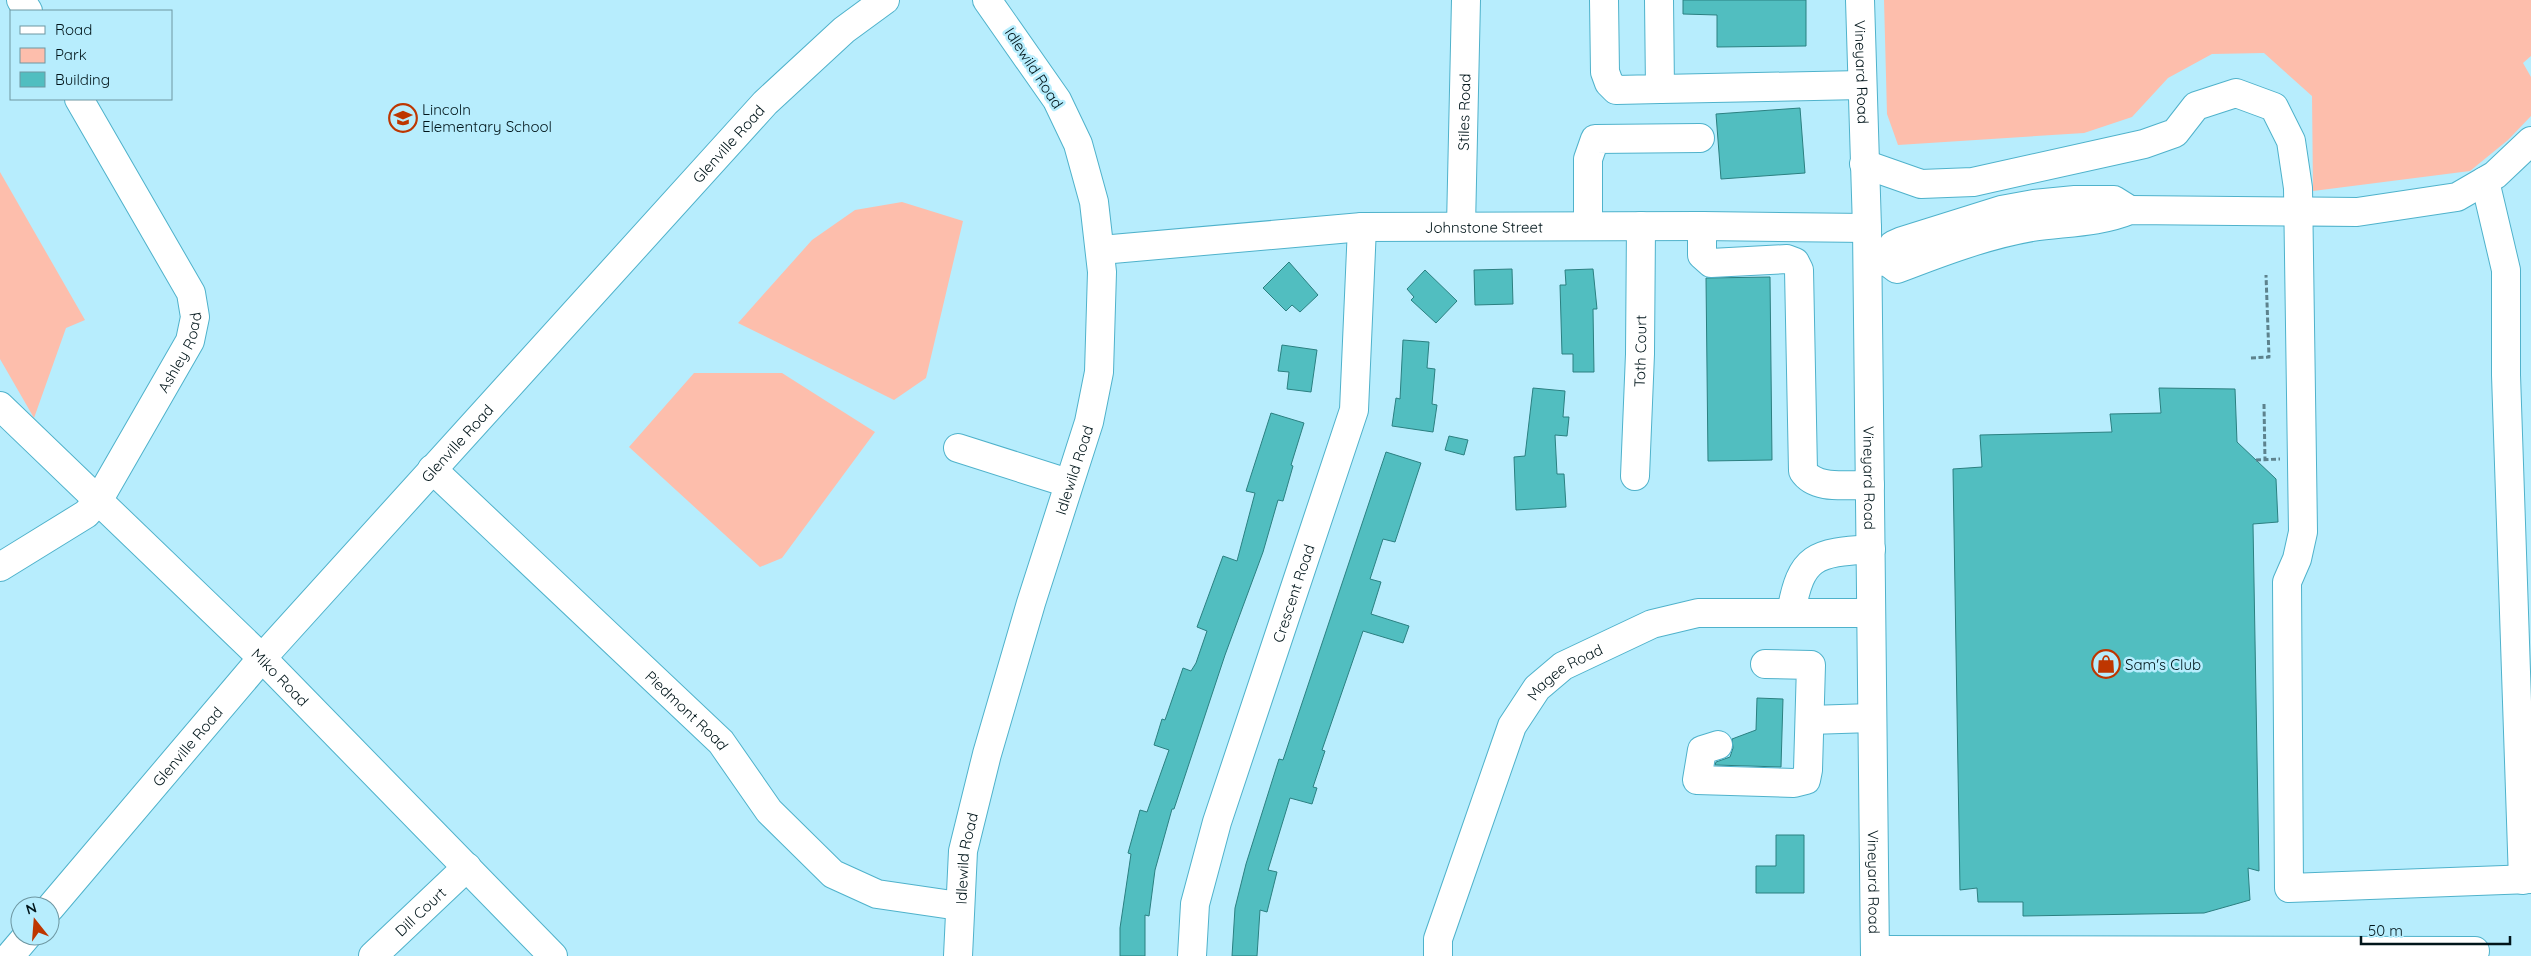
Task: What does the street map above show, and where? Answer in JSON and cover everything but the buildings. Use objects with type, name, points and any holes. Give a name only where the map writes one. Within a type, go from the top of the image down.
[{"type":"street","name":"Glenville Road","points":[[60,896],[262,658],[765,103],[844,30],[885,0]]},
{"type":"street","name":"Idlewild Road","points":[[958,956],[963,851],[987,754],[1068,483],[1089,422],[1098,372],[1102,250],[1094,202],[1078,144],[1057,100],[987,0]]},
{"type":"street","name":"Stiles Road","points":[[1460,226],[1466,0]]},
{"type":"street","points":[[1604,0],[1605,72],[1609,82],[1616,90],[1862,85]]},
{"type":"street","points":[[1659,0],[1660,89]]},
{"type":"street","name":"Vineyard Road","points":[[1860,0],[1864,164],[1868,228],[1876,262],[1870,484],[1875,953]]},
{"type":"street","points":[[1864,164],[1921,184],[1973,182],[2144,144],[2175,133],[2196,106],[2236,93],[2274,107],[2292,141],[2298,210],[2302,532],[2297,559],[2287,582],[2288,888],[2527,879],[2507,384],[2506,270],[2485,181]]},
{"type":"street","name":"Ashley Road","points":[[0,567],[86,514],[98,501],[190,341],[195,317],[191,293],[80,100]]},
{"type":"street","points":[[1588,226],[1588,159],[1595,140],[1700,138]]},
{"type":"street","points":[[1876,262],[1897,269],[1986,238],[2032,228],[2110,218],[2130,210],[2357,212],[2457,197],[2495,175],[2531,141]]},
{"type":"street","name":"Toth Court","points":[[1635,476],[1640,354],[1642,226]]},
{"type":"street","name":"Johnstone Street","points":[[1102,250],[1362,227],[1702,226],[1868,228]]},
{"type":"street","points":[[1702,226],[1702,255],[1710,263],[1788,259],[1795,262],[1799,270],[1803,471],[1808,479],[1817,484],[1870,484]]},
{"type":"street","name":"Crescent Road","points":[[1192,956],[1196,904],[1218,822],[1354,410],[1362,227]]},
{"type":"street","name":"Miko Road","points":[[0,406],[262,658],[553,956]]},
{"type":"street","points":[[958,448],[1068,483]]},
{"type":"street","name":"Piedmont Road","points":[[432,470],[721,742],[769,811],[833,874],[877,894],[959,906]]},
{"type":"street","points":[[1791,613],[1796,584],[1810,561],[1838,551],[1871,549]]},
{"type":"street","name":"Magee Road","points":[[1438,956],[1438,939],[1512,726],[1537,688],[1563,666],[1652,624],[1698,613],[1871,613]]},
{"type":"street","points":[[1718,745],[1702,750],[1698,780],[1794,783],[1806,780],[1811,665],[1765,664]]},
{"type":"street","points":[[1810,720],[1872,718]]},
{"type":"street","name":"Dill Court","points":[[373,956],[467,867]]},
{"type":"street","points":[[10,956],[18,946]]},
{"type":"street","points":[[1875,953],[2475,951]]},
{"type":"path","points":[[2251,358],[2268,357],[2266,275]]},
{"type":"path","points":[[2264,404],[2265,460]]},
{"type":"path","points":[[2256,460],[2280,459]]},
{"type":"green space","points":[[1884,0],[2531,0],[2531,56],[2523,63],[2531,77],[2531,116],[2508,140],[2470,171],[2313,191],[2312,96],[2264,53],[2212,54],[2168,78],[2132,117],[2084,133],[1898,145],[1887,114]]},
{"type":"green space","points":[[0,172],[85,320],[66,328],[34,418],[0,359]]},
{"type":"green space","points":[[902,202],[963,221],[926,378],[894,400],[738,323],[812,240],[855,210]]},
{"type":"green space","points":[[694,373],[782,373],[875,432],[782,558],[760,567],[629,447]]},
{"type":"place","name":"Lincoln Elementary School","points":[[403,118]]},
{"type":"place","name":"Sam's Club","points":[[2106,664]]}]
